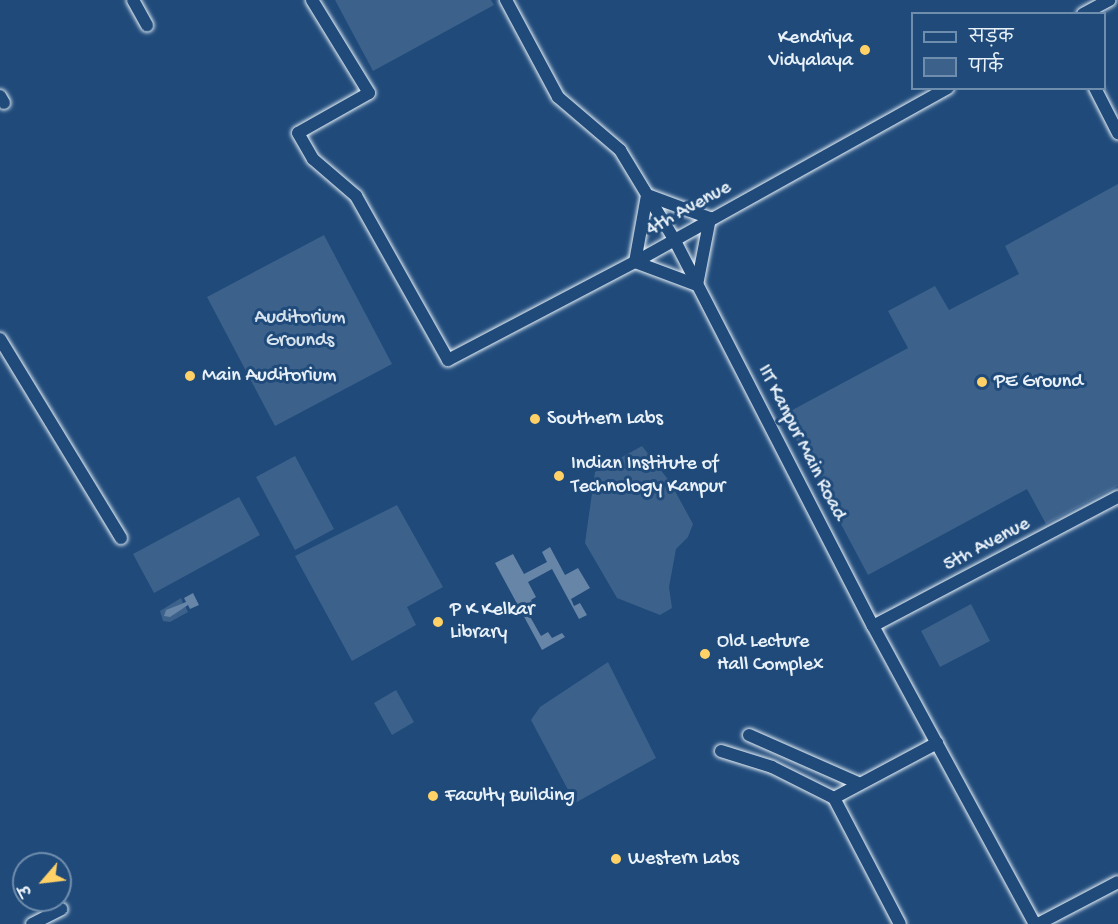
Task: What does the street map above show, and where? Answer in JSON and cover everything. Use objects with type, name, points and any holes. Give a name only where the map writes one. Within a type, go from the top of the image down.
[{"type":"street","points":[[133,0],[147,25]]},
{"type":"street","name":"4th Avenue","points":[[312,0],[369,93],[298,133],[313,159],[356,196],[448,360],[635,262],[710,218],[944,90]]},
{"type":"street","name":"IIT Kanpur Main Road","points":[[506,0],[558,97],[620,150],[674,239],[873,627],[1036,924]]},
{"type":"street","points":[[1087,12],[1108,0]]},
{"type":"street","points":[[1096,90],[1118,133]]},
{"type":"street","points":[[647,195],[710,218],[697,285],[635,262],[647,195]]},
{"type":"street","points":[[0,339],[121,538]]},
{"type":"street","name":"5th Avenue","points":[[873,627],[1118,497]]},
{"type":"street","points":[[750,735],[860,784]]},
{"type":"street","points":[[834,798],[937,743]]},
{"type":"street","points":[[721,751],[772,767],[834,798],[900,924]]},
{"type":"street","points":[[1036,924],[1118,882]]},
{"type":"street","points":[[32,924],[55,912]]},
{"type":"green space","points":[[335,0],[491,0],[494,5],[373,71]]},
{"type":"green space","name":"PE Ground","points":[[1118,184],[1118,486],[1046,524],[1027,489],[868,575],[783,415],[908,348],[888,311],[935,286],[949,310],[1019,274],[1005,246]]},
{"type":"green space","name":"Auditorium Grounds","points":[[324,235],[392,364],[275,426],[207,297]]},
{"type":"green space","points":[[642,446],[670,482],[693,524],[688,537],[676,549],[669,587],[672,608],[660,615],[617,598],[585,543],[595,472]]},
{"type":"green space","points":[[295,456],[334,529],[295,550],[256,477]]},
{"type":"green space","points":[[239,497],[260,535],[154,593],[133,554]]},
{"type":"green space","points":[[397,505],[443,587],[407,607],[416,625],[352,661],[295,556]]},
{"type":"green space","points":[[181,598],[183,603],[168,610],[172,613],[185,606],[188,612],[170,622],[163,621],[160,611]]},
{"type":"green space","points":[[971,604],[990,641],[940,667],[921,631]]},
{"type":"green space","points":[[608,662],[656,758],[575,803],[531,720],[540,707]]},
{"type":"green space","points":[[396,690],[414,722],[392,735],[374,703]]},
{"type":"shaded area","points":[[550,547],[565,575],[578,568],[590,588],[571,599],[574,606],[580,603],[587,615],[579,619],[552,569],[528,582],[536,597],[531,600],[536,608],[528,613],[541,636],[548,632],[552,638],[562,633],[565,637],[542,650],[495,563],[513,554],[524,574],[547,562],[542,552]]},
{"type":"shaded area","points":[[193,593],[199,605],[190,609],[188,605],[170,617],[164,616],[166,610],[186,602],[184,598]]},
{"type":"place","name":"Kendriya Vidyalaya","points":[[865,50]]},
{"type":"place","name":"Main Auditorium","points":[[190,376]]},
{"type":"place","name":"PE Ground","points":[[982,382]]},
{"type":"place","name":"Southern Labs","points":[[535,419]]},
{"type":"place","name":"Indian Institute of Technology Kanpur","points":[[559,476]]},
{"type":"place","name":"P K Kelkar Library","points":[[438,622]]},
{"type":"place","name":"Old Lecture Hall Complex","points":[[705,654]]},
{"type":"place","name":"Faculty Building","points":[[433,796]]},
{"type":"place","name":"Western Labs","points":[[616,859]]}]
